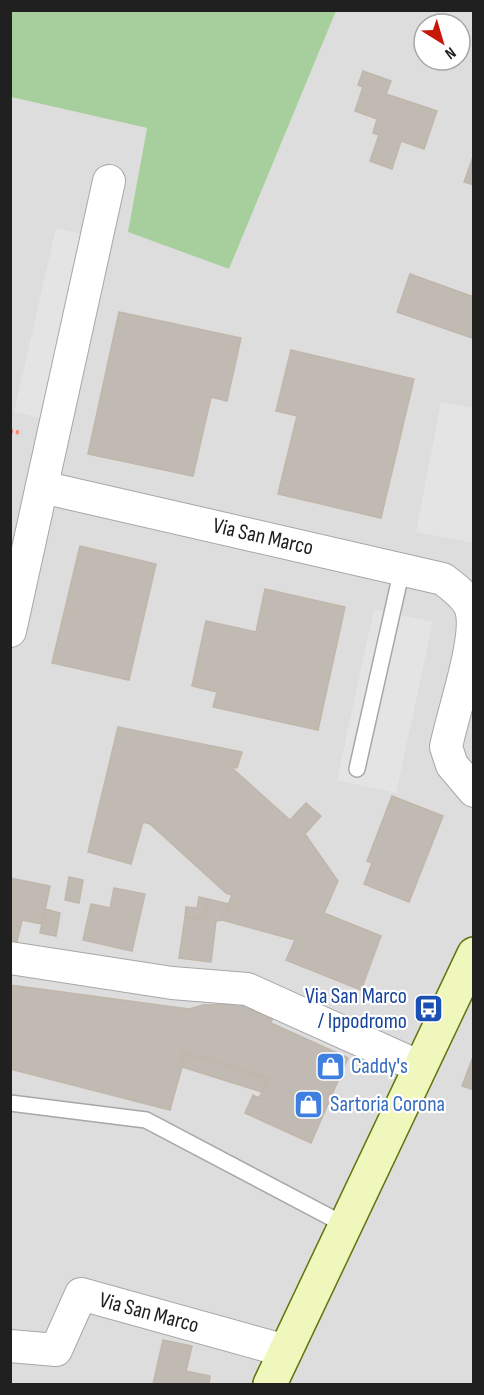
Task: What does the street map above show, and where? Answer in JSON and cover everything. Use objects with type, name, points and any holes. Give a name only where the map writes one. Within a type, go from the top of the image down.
[{"type":"main road","points":[[270,1384],[474,954]]},
{"type":"street","points":[[10,631],[109,181]]},
{"type":"street","name":"Via San Marco","points":[[42,487],[443,579],[459,591],[472,609],[473,633],[446,747],[452,765],[474,791]]},
{"type":"street","points":[[10,958],[172,984],[247,988],[420,1068]]},
{"type":"street","name":"Via San Marco","points":[[10,1346],[56,1350],[81,1294],[286,1351]]},
{"type":"lane","points":[[357,769],[402,569]]},
{"type":"lane","points":[[10,1103],[146,1120],[345,1225]]},
{"type":"shaded area","points":[[336,11],[473,11],[473,1384],[11,1384],[11,97],[147,128],[129,232],[229,269]]},
{"type":"shaded area","points":[[56,228],[82,234],[40,418],[14,412]]},
{"type":"shaded area","points":[[441,402],[473,408],[473,543],[416,532]]},
{"type":"shaded area","points":[[374,609],[433,622],[396,793],[337,780]]},
{"type":"green space","points":[[11,10],[336,11],[229,269],[128,232],[147,128],[11,97]]},
{"type":"building","points":[[363,71],[391,81],[386,94],[437,111],[424,149],[401,141],[392,169],[370,161],[379,135],[373,133],[377,119],[355,111],[363,87],[358,85]]},
{"type":"building","points":[[474,154],[474,185],[464,182]]},
{"type":"building","points":[[410,274],[474,297],[472,338],[397,312]]},
{"type":"building","points":[[119,312],[241,338],[227,401],[211,397],[193,476],[88,454]]},
{"type":"building","points":[[291,350],[414,379],[381,518],[278,494],[297,416],[276,411]]},
{"type":"building","points":[[80,546],[156,564],[129,680],[52,663]]},
{"type":"building","points":[[265,589],[345,607],[318,730],[213,707],[217,692],[192,686],[206,621],[256,632]]},
{"type":"building","points":[[118,727],[242,752],[237,768],[231,767],[290,820],[306,803],[321,816],[305,834],[338,881],[324,913],[381,936],[361,990],[286,960],[295,940],[222,920],[232,895],[226,893],[150,824],[143,822],[131,864],[88,852]]},
{"type":"building","points":[[392,796],[443,816],[409,902],[364,884],[372,863],[367,861]]},
{"type":"building","points":[[69,877],[83,880],[79,903],[65,900]]},
{"type":"building","points":[[10,878],[50,886],[42,924],[22,920],[16,946],[10,945]]},
{"type":"building","points":[[114,888],[145,894],[132,951],[83,940],[91,904],[110,908]]},
{"type":"building","points":[[199,897],[208,899],[205,920],[185,917],[186,907],[197,908]]},
{"type":"building","points":[[208,899],[229,904],[222,920],[216,921],[211,962],[179,958],[185,917],[205,920]]},
{"type":"building","points":[[45,909],[60,913],[56,936],[40,933]]},
{"type":"building","points":[[10,985],[189,1009],[203,1005],[239,1004],[273,1017],[271,1023],[348,1058],[311,1143],[245,1113],[253,1095],[259,1098],[268,1079],[183,1052],[182,1067],[170,1110],[10,1069]]},
{"type":"building","points":[[183,1052],[268,1079],[262,1092],[182,1067]]},
{"type":"building","points":[[474,1054],[474,1090],[462,1086]]},
{"type":"building","points":[[163,1340],[192,1346],[186,1371],[210,1376],[209,1384],[153,1384]]},
{"type":"place","name":"Via San Marco / Ippodromo","points":[[428,1009]]},
{"type":"place","name":"Caddy's","points":[[330,1066]]},
{"type":"place","name":"Sartoria Corona","points":[[309,1104]]}]
